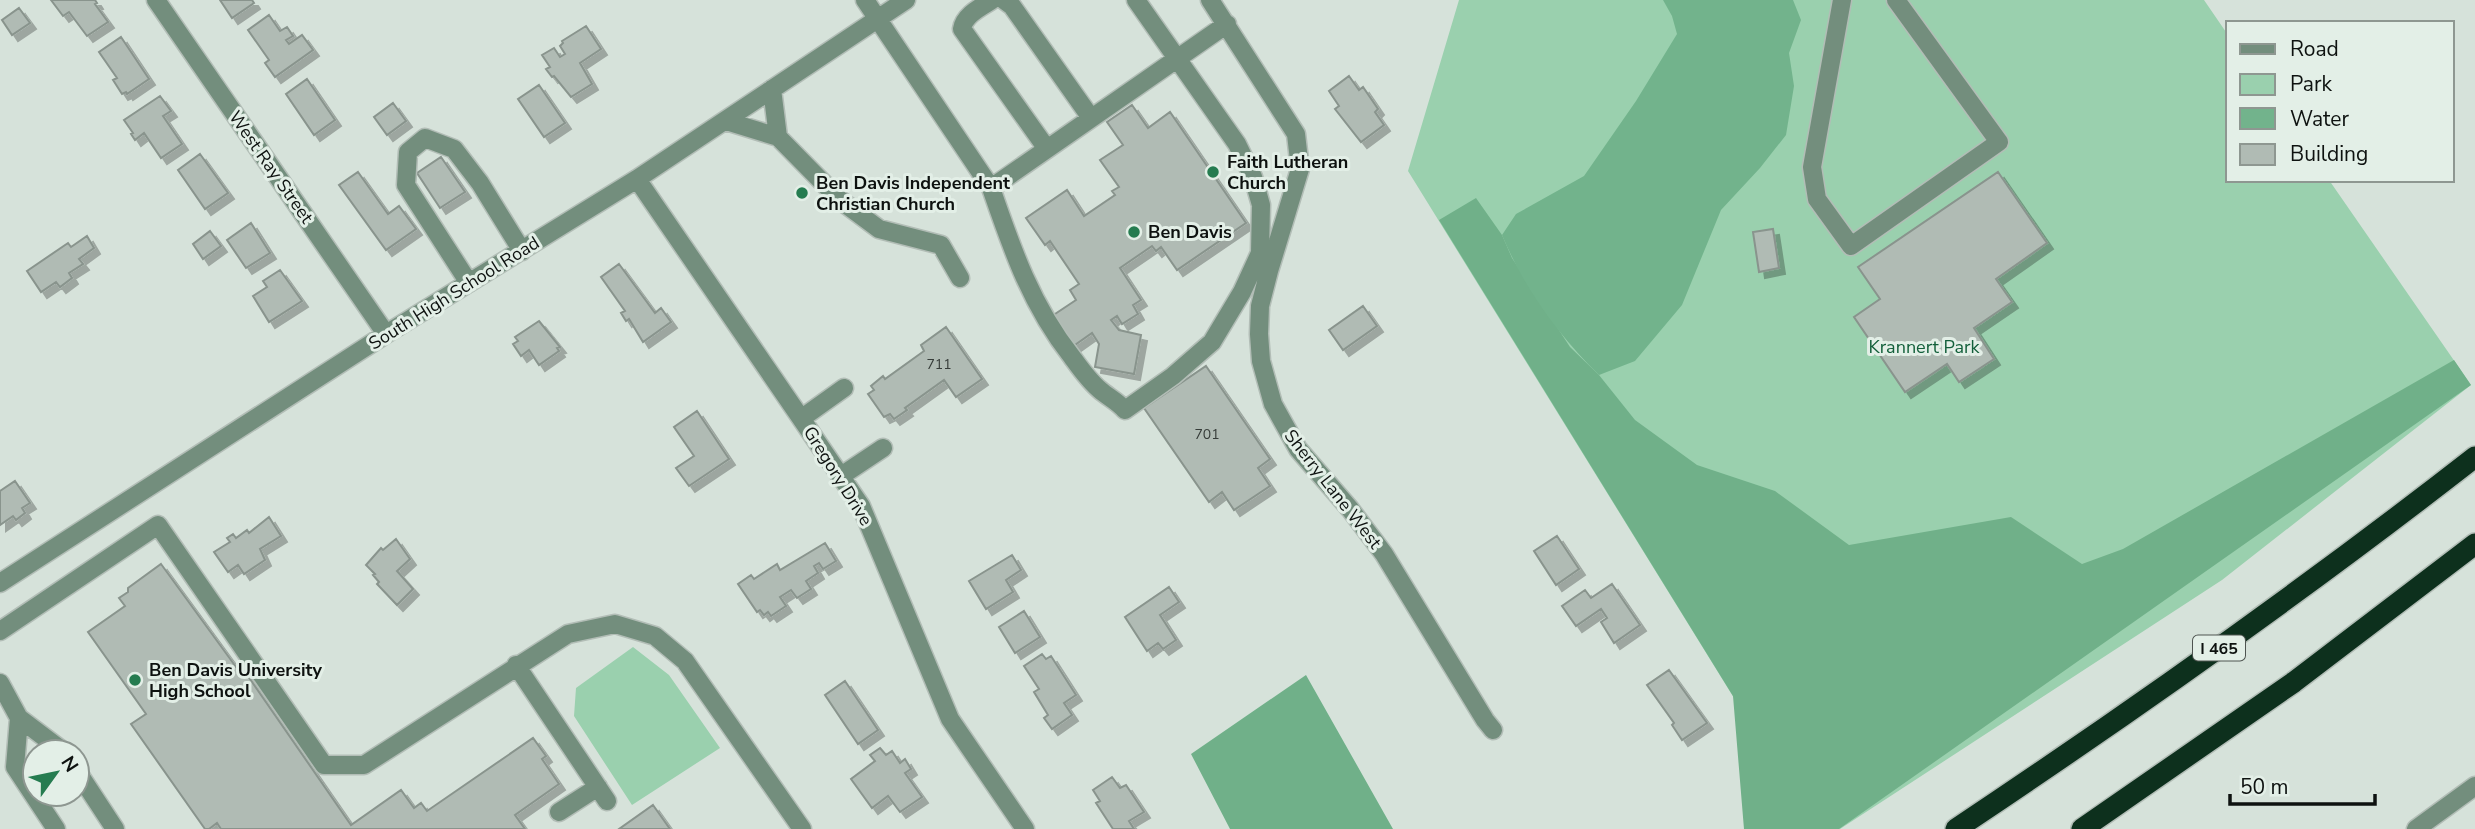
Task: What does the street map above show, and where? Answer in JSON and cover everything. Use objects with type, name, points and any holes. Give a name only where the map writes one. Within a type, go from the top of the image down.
[{"type":"highway","name":"I 465","points":[[1956,829],[2174,681],[2410,508],[2475,457]]},
{"type":"highway","points":[[2082,829],[2294,682],[2475,544]]},
{"type":"street","name":"West Ray Street","points":[[156,0],[386,334]]},
{"type":"street","points":[[864,0],[991,188],[1020,271],[1050,327],[1100,390],[1115,399],[1125,410],[1173,376],[1212,342],[1242,292],[1260,253],[1261,205],[1253,177],[1237,144],[1136,0]]},
{"type":"street","points":[[992,0],[962,23],[962,29],[1047,149]]},
{"type":"street","points":[[1004,0],[1012,6],[1091,118]]},
{"type":"street","name":"Sherry Lane West","points":[[1210,0],[1296,134],[1300,169],[1260,306],[1261,361],[1273,404],[1298,449],[1350,509],[1384,554],[1493,730]]},
{"type":"street","points":[[1842,0],[1812,167],[1817,199],[1850,246],[1999,142],[1896,0]]},
{"type":"street","name":"South High School Road","points":[[0,583],[386,334],[637,179],[900,2]]},
{"type":"street","points":[[991,188],[1227,24]]},
{"type":"street","points":[[772,89],[778,137]]},
{"type":"street","points":[[726,121],[778,137],[840,200],[879,229],[941,245],[960,278]]},
{"type":"street","points":[[469,283],[406,185],[408,152],[425,138],[454,149],[480,183],[522,251]]},
{"type":"street","name":"Gregory Drive","points":[[637,179],[802,418],[868,520],[950,719],[1025,829]]},
{"type":"street","points":[[802,418],[844,388]]},
{"type":"street","points":[[841,476],[883,447]]},
{"type":"street","points":[[0,631],[158,525],[324,765],[364,765],[568,634],[615,624],[655,636],[685,661],[802,829]]},
{"type":"street","points":[[516,665],[602,794],[559,812]]},
{"type":"street","points":[[0,683],[19,718],[45,738]]},
{"type":"street","points":[[19,718],[15,767],[56,829]]},
{"type":"street","points":[[2416,829],[2475,786]]},
{"type":"street","points":[[91,792],[115,829]]},
{"type":"green space","name":"Krannert Park","points":[[1459,0],[2204,0],[2226,32],[2226,182],[2330,182],[2471,385],[2222,580],[1840,829],[1815,829],[1408,171]]},
{"type":"green space","points":[[633,647],[669,675],[720,748],[632,805],[574,716],[576,688]]},
{"type":"shaded area","points":[[1476,198],[1502,235],[1512,258],[1570,347],[1599,375],[1635,420],[1697,465],[1775,491],[1849,545],[2011,517],[2082,564],[2123,549],[2454,360],[2471,385],[1839,829],[1744,829],[1733,696],[1439,220]]},
{"type":"shaded area","points":[[1306,675],[1393,829],[1230,829],[1191,754]]},
{"type":"water","points":[[1663,0],[1793,0],[1801,20],[1789,53],[1794,86],[1786,135],[1721,210],[1682,305],[1635,361],[1599,375],[1543,310],[1502,235],[1516,214],[1584,176],[1636,101],[1677,34],[1672,16]]},
{"type":"building","points":[[51,0],[95,0],[108,22],[87,36],[69,12],[63,16]]},
{"type":"building","points":[[220,0],[252,0],[254,3],[232,18]]},
{"type":"building","points":[[19,8],[30,23],[12,35],[2,20]]},
{"type":"building","points":[[269,15],[280,31],[287,27],[293,36],[286,40],[289,44],[302,35],[313,50],[275,77],[265,63],[269,60],[248,30]]},
{"type":"building","points":[[586,26],[601,49],[580,63],[592,84],[571,97],[546,69],[550,67],[542,55],[554,48],[560,57],[565,54],[560,46],[562,41]]},
{"type":"building","points":[[121,37],[149,79],[127,94],[122,94],[113,80],[117,78],[99,52]]},
{"type":"building","points":[[1349,76],[1359,90],[1363,87],[1378,109],[1375,112],[1384,125],[1361,142],[1335,109],[1339,106],[1329,91]]},
{"type":"building","points":[[307,79],[335,120],[314,135],[286,94]]},
{"type":"building","points":[[539,85],[565,123],[544,137],[518,99]]},
{"type":"building","points":[[160,96],[171,111],[163,116],[182,144],[161,158],[144,133],[135,140],[124,120]]},
{"type":"building","points":[[393,103],[406,121],[387,135],[374,117]]},
{"type":"building","name":"Ben Davis","points":[[1132,105],[1148,128],[1170,112],[1246,223],[1177,270],[1161,247],[1156,251],[1152,246],[1120,268],[1141,300],[1133,305],[1138,314],[1122,324],[1117,316],[1111,320],[1119,330],[1141,335],[1134,374],[1095,367],[1099,344],[1092,333],[1072,347],[1052,316],[1076,300],[1070,290],[1079,284],[1050,241],[1045,245],[1026,218],[1067,190],[1084,216],[1115,195],[1112,191],[1119,187],[1100,160],[1123,145],[1107,122]]},
{"type":"building","points":[[200,154],[228,193],[205,209],[178,170]]},
{"type":"building","points":[[441,157],[465,192],[440,208],[417,173]]},
{"type":"building","points":[[358,172],[388,214],[399,206],[416,229],[386,250],[339,185]]},
{"type":"building","points":[[1998,172],[2047,243],[1996,279],[2012,302],[1974,328],[1994,359],[1959,382],[1947,364],[1905,392],[1854,317],[1880,299],[1858,267]]},
{"type":"building","points":[[251,223],[270,253],[246,268],[227,240]]},
{"type":"building","points":[[1773,229],[1779,268],[1759,272],[1753,232]]},
{"type":"building","points":[[210,231],[221,246],[203,259],[193,244]]},
{"type":"building","points":[[87,236],[94,248],[79,259],[83,264],[69,273],[72,278],[60,287],[56,282],[41,292],[27,271],[68,243],[71,247]]},
{"type":"building","points":[[619,264],[655,313],[661,308],[671,322],[643,342],[629,319],[626,321],[621,313],[625,311],[601,277]]},
{"type":"building","points":[[280,270],[302,301],[269,322],[253,296],[267,287],[263,281]]},
{"type":"building","points":[[1363,306],[1377,326],[1343,350],[1329,330]]},
{"type":"building","points":[[539,321],[560,347],[557,348],[559,351],[539,365],[529,350],[521,356],[513,344],[518,341],[515,337]]},
{"type":"building","points":[[946,327],[982,379],[956,397],[944,380],[894,419],[890,414],[884,417],[868,394],[874,390],[871,386],[924,351],[921,345]]},
{"type":"building","points":[[1206,366],[1270,459],[1258,468],[1270,486],[1234,510],[1222,492],[1209,502],[1144,408]]},
{"type":"building","points":[[697,411],[729,459],[689,486],[676,468],[694,456],[674,427]]},
{"type":"building","points":[[15,481],[30,503],[22,508],[25,513],[16,520],[13,516],[0,525],[0,491]]},
{"type":"building","points":[[269,517],[281,536],[260,549],[265,560],[244,574],[238,565],[228,572],[214,552],[230,542],[227,538],[233,534],[236,538],[247,530],[249,533]]},
{"type":"building","points":[[1557,536],[1579,569],[1556,585],[1534,551]]},
{"type":"building","points":[[396,539],[410,559],[397,571],[413,589],[397,605],[377,584],[379,582],[373,575],[375,574],[366,565],[381,548],[383,550]]},
{"type":"building","points":[[825,543],[836,561],[823,569],[819,563],[814,566],[818,573],[806,581],[811,589],[797,598],[791,590],[780,597],[786,606],[771,616],[768,612],[764,615],[760,610],[757,612],[738,584],[751,575],[754,579],[777,564],[780,570]]},
{"type":"building","points":[[1012,555],[1021,570],[1006,580],[1013,592],[986,609],[969,581]]},
{"type":"building","points":[[161,564],[236,667],[241,666],[351,825],[401,790],[414,808],[421,803],[427,811],[533,738],[546,756],[542,759],[559,784],[515,815],[525,829],[221,829],[217,823],[205,829],[131,724],[146,714],[88,632],[125,606],[119,598],[128,592],[128,588]]},
{"type":"building","points":[[1612,584],[1640,625],[1614,643],[1601,622],[1607,618],[1601,609],[1576,626],[1562,606],[1585,590],[1591,598]]},
{"type":"building","points":[[1169,587],[1179,602],[1160,615],[1176,640],[1163,649],[1158,643],[1147,651],[1125,617]]},
{"type":"building","points":[[1024,611],[1040,637],[1015,653],[999,627]]},
{"type":"building","points":[[1042,654],[1046,659],[1051,656],[1076,695],[1064,703],[1072,715],[1052,729],[1044,718],[1048,715],[1034,692],[1039,689],[1024,666]]},
{"type":"building","points":[[1669,670],[1707,723],[1682,740],[1672,725],[1674,723],[1647,685]]},
{"type":"building","points":[[845,681],[878,730],[858,744],[825,695]]},
{"type":"building","points":[[880,748],[886,755],[892,751],[900,763],[905,759],[911,769],[905,773],[922,797],[900,812],[888,796],[872,808],[851,779],[875,761],[870,755]]},
{"type":"building","points":[[1112,777],[1120,788],[1126,785],[1144,812],[1129,821],[1134,829],[1113,829],[1096,803],[1100,801],[1093,790]]},
{"type":"building","points":[[653,805],[670,829],[619,829]]},
{"type":"place","name":"Faith Lutheran Church","points":[[1213,172]]},
{"type":"place","name":"Ben Davis Independent Christian Church","points":[[802,193]]},
{"type":"place","name":"Ben Davis","points":[[1134,232]]},
{"type":"place","name":"Ben Davis University High School","points":[[135,680]]}]
